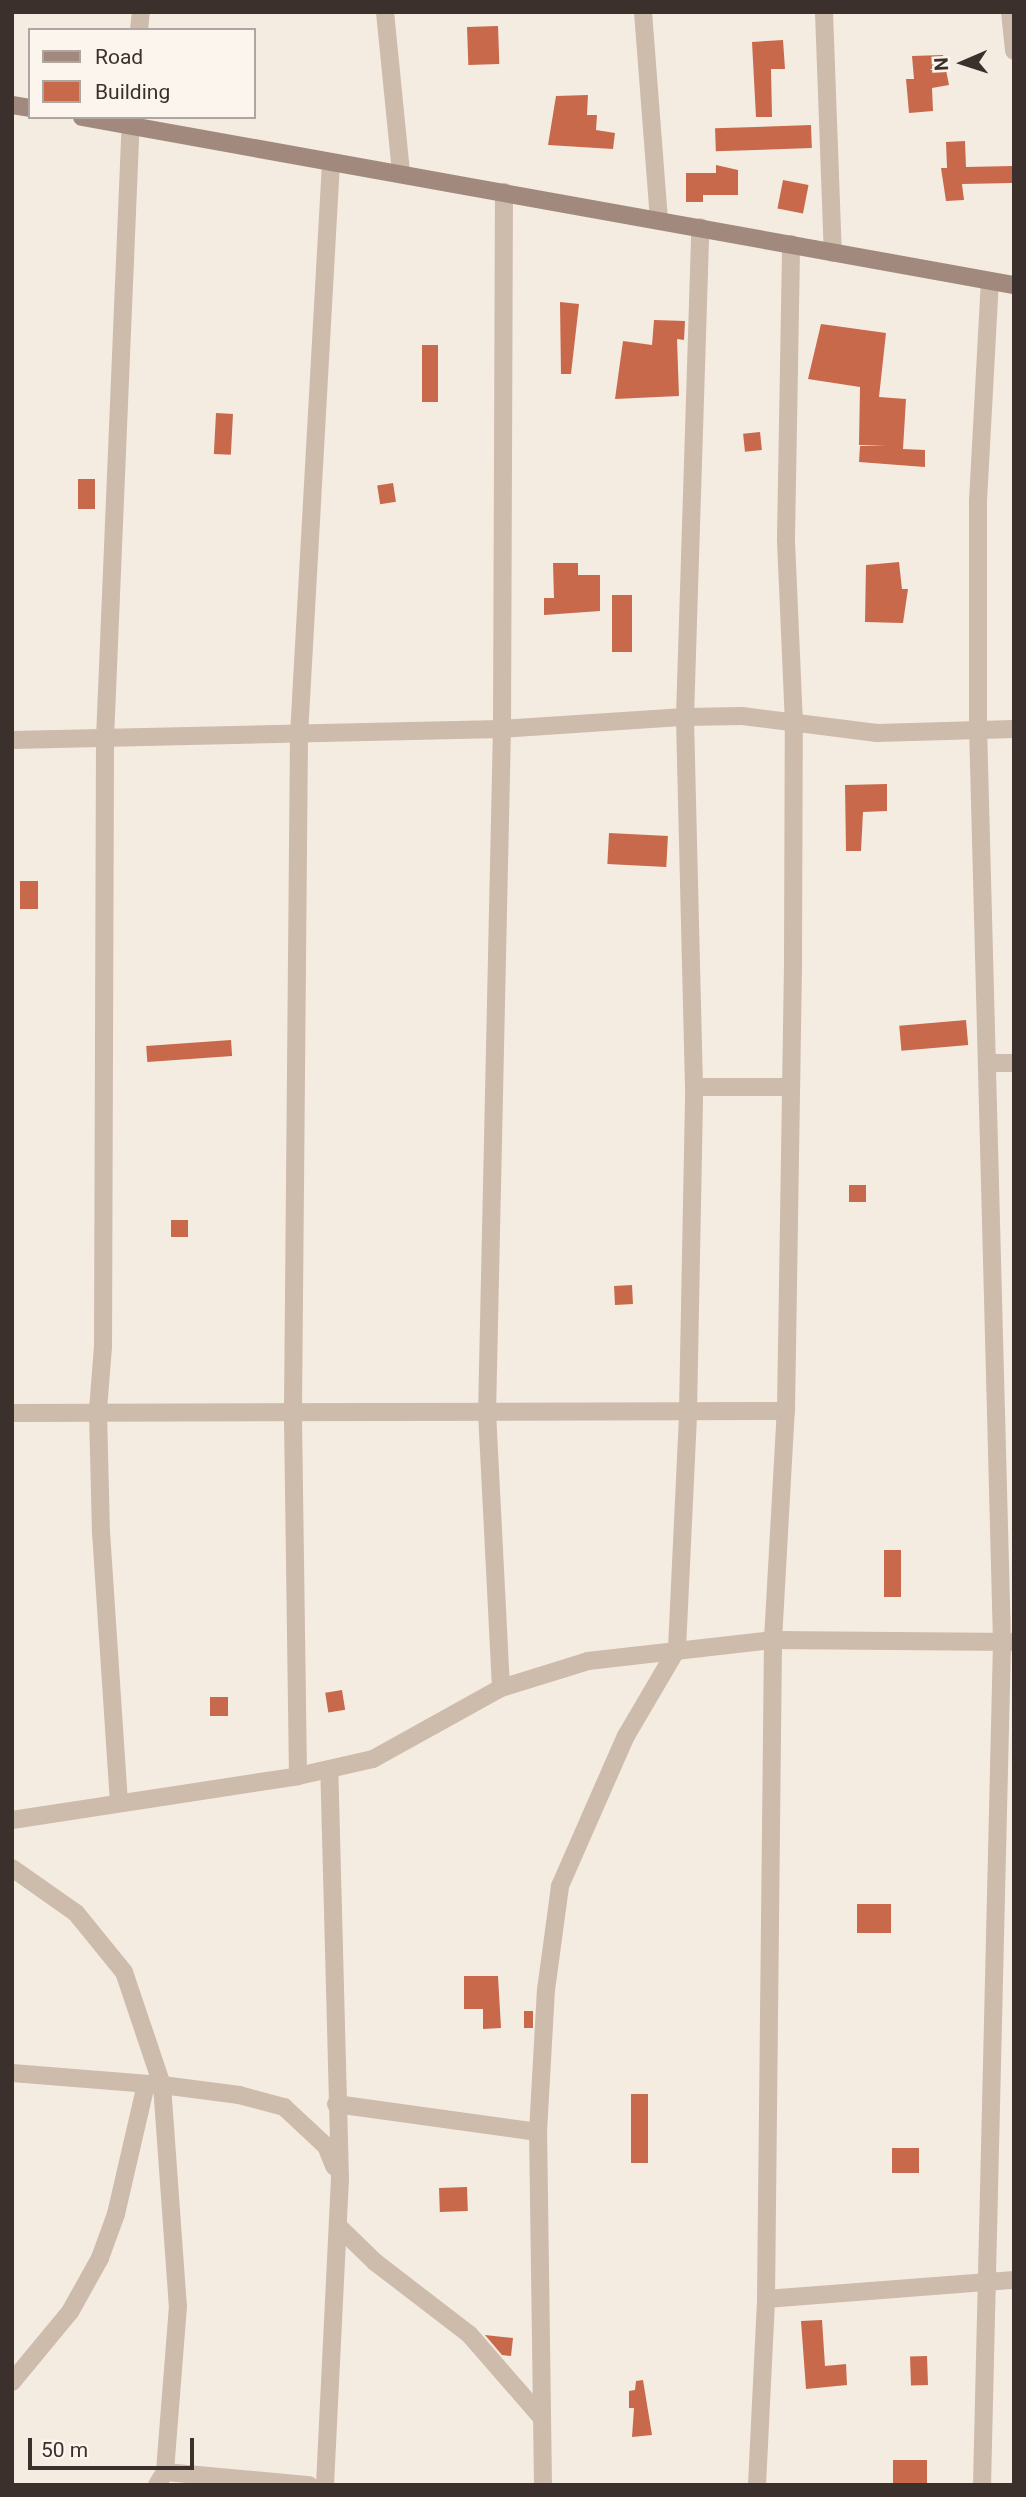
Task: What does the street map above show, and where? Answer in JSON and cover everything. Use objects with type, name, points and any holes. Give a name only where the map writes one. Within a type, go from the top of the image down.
[{"type":"street","points":[[385,12],[401,173]]},
{"type":"street","points":[[643,12],[659,220]]},
{"type":"street","points":[[824,12],[833,253]]},
{"type":"street","points":[[1010,12],[1014,51]]},
{"type":"street","points":[[106,119],[130,121],[331,163],[401,173],[1014,285]]},
{"type":"street","points":[[119,1803],[101,1534],[98,1410],[103,1347],[105,740],[130,121]]},
{"type":"street","points":[[298,1776],[293,1409],[299,736],[331,163]]},
{"type":"street","points":[[501,1688],[487,1415],[502,729],[504,192]]},
{"type":"street","points":[[543,2485],[538,2132],[546,1990],[560,1886],[626,1736],[677,1649],[688,1412],[694,1087],[685,717],[700,227]]},
{"type":"street","points":[[757,2485],[766,2300],[773,1640],[786,1411],[791,1087],[794,724],[786,538],[791,244]]},
{"type":"street","points":[[982,2485],[995,1980],[1008,1642],[978,728],[978,501],[990,282]]},
{"type":"street","points":[[12,740],[299,736],[502,729],[742,716],[877,733],[1014,729]]},
{"type":"street","points":[[987,1063],[1014,1063]]},
{"type":"street","points":[[694,1087],[791,1087]]},
{"type":"street","points":[[12,1413],[293,1409],[487,1415],[786,1411]]},
{"type":"street","points":[[12,1820],[298,1776],[373,1759],[501,1688],[588,1661],[773,1640],[1008,1642]]},
{"type":"street","points":[[325,2485],[340,2179],[329,1769]]},
{"type":"street","points":[[12,1868],[76,1913],[124,1972],[154,2085],[178,2306],[161,2478],[309,2485]]},
{"type":"street","points":[[995,1980],[1014,1980]]},
{"type":"street","points":[[12,2073],[239,2095],[284,2107],[326,2147],[340,2179]]},
{"type":"street","points":[[12,2382],[70,2312],[100,2258],[116,2214],[154,2085]]},
{"type":"street","points":[[336,2104],[538,2132]]},
{"type":"street","points":[[338,2226],[375,2262],[469,2334],[513,2379],[542,2418]]},
{"type":"street","points":[[766,2300],[1014,2280]]},
{"type":"building","points":[[498,26],[499,64],[468,65],[467,27]]},
{"type":"building","points":[[783,40],[785,69],[771,69],[772,117],[756,117],[752,42]]},
{"type":"building","points":[[943,55],[949,85],[932,88],[933,111],[909,113],[906,79],[914,79],[912,56]]},
{"type":"building","points":[[588,95],[587,115],[597,115],[596,130],[615,133],[613,149],[548,145],[556,96]]},
{"type":"building","points":[[811,125],[812,148],[716,151],[715,128]]},
{"type":"building","points":[[965,141],[966,167],[1012,166],[1012,183],[962,184],[964,200],[946,201],[941,168],[947,168],[946,142]]},
{"type":"building","points":[[716,165],[738,170],[738,195],[703,195],[703,202],[686,202],[686,173],[716,173]]},
{"type":"building","points":[[783,180],[809,185],[803,213],[777,208]]},
{"type":"building","points":[[560,302],[579,304],[571,374],[561,374]]},
{"type":"building","points":[[654,320],[685,321],[684,340],[677,339],[679,396],[615,399],[623,341],[652,345]]},
{"type":"building","points":[[821,324],[886,333],[879,397],[906,399],[903,449],[925,450],[925,467],[859,462],[860,446],[887,446],[859,445],[860,387],[808,379]]},
{"type":"building","points":[[422,345],[438,345],[438,402],[422,402]]},
{"type":"building","points":[[216,413],[233,414],[231,455],[214,454]]},
{"type":"building","points":[[760,432],[762,450],[745,452],[743,434]]},
{"type":"building","points":[[78,479],[95,479],[95,509],[78,509]]},
{"type":"building","points":[[393,483],[396,502],[380,504],[377,486]]},
{"type":"building","points":[[899,562],[902,589],[908,589],[903,623],[865,622],[866,565]]},
{"type":"building","points":[[553,563],[578,563],[578,575],[600,575],[600,611],[544,615],[544,598],[554,598]]},
{"type":"building","points":[[612,595],[632,595],[632,652],[612,652]]},
{"type":"building","points":[[887,784],[887,811],[863,812],[861,851],[846,851],[845,785]]},
{"type":"building","points":[[609,833],[668,836],[666,867],[607,864]]},
{"type":"building","points":[[20,881],[38,881],[38,909],[20,909]]},
{"type":"building","points":[[966,1020],[968,1045],[901,1051],[899,1026]]},
{"type":"building","points":[[231,1040],[232,1056],[147,1062],[146,1046]]},
{"type":"building","points":[[849,1185],[866,1185],[866,1202],[849,1202]]},
{"type":"building","points":[[171,1220],[188,1220],[188,1237],[171,1237]]},
{"type":"building","points":[[632,1285],[633,1304],[615,1305],[614,1286]]},
{"type":"building","points":[[884,1550],[901,1550],[901,1597],[884,1597]]},
{"type":"building","points":[[342,1690],[345,1710],[328,1712],[325,1693]]},
{"type":"building","points":[[210,1697],[228,1697],[228,1716],[210,1716]]},
{"type":"building","points":[[857,1904],[891,1904],[891,1933],[857,1933]]},
{"type":"building","points":[[464,1976],[498,1976],[501,2028],[483,2029],[483,2009],[464,2009]]},
{"type":"building","points":[[524,2011],[533,2011],[533,2028],[524,2028]]},
{"type":"building","points":[[631,2094],[648,2094],[648,2163],[631,2163]]},
{"type":"building","points":[[892,2148],[919,2148],[919,2173],[892,2173]]},
{"type":"building","points":[[467,2187],[468,2211],[440,2212],[439,2188]]},
{"type":"building","points":[[822,2320],[825,2366],[846,2364],[847,2385],[806,2389],[801,2321]]},
{"type":"building","points":[[485,2335],[513,2338],[511,2356],[502,2355]]},
{"type":"building","points":[[927,2356],[928,2385],[911,2386],[910,2357]]},
{"type":"building","points":[[643,2380],[652,2435],[632,2437],[634,2408],[629,2408],[629,2391],[635,2390],[636,2381]]},
{"type":"building","points":[[893,2460],[927,2460],[927,2485],[893,2485]]}]
